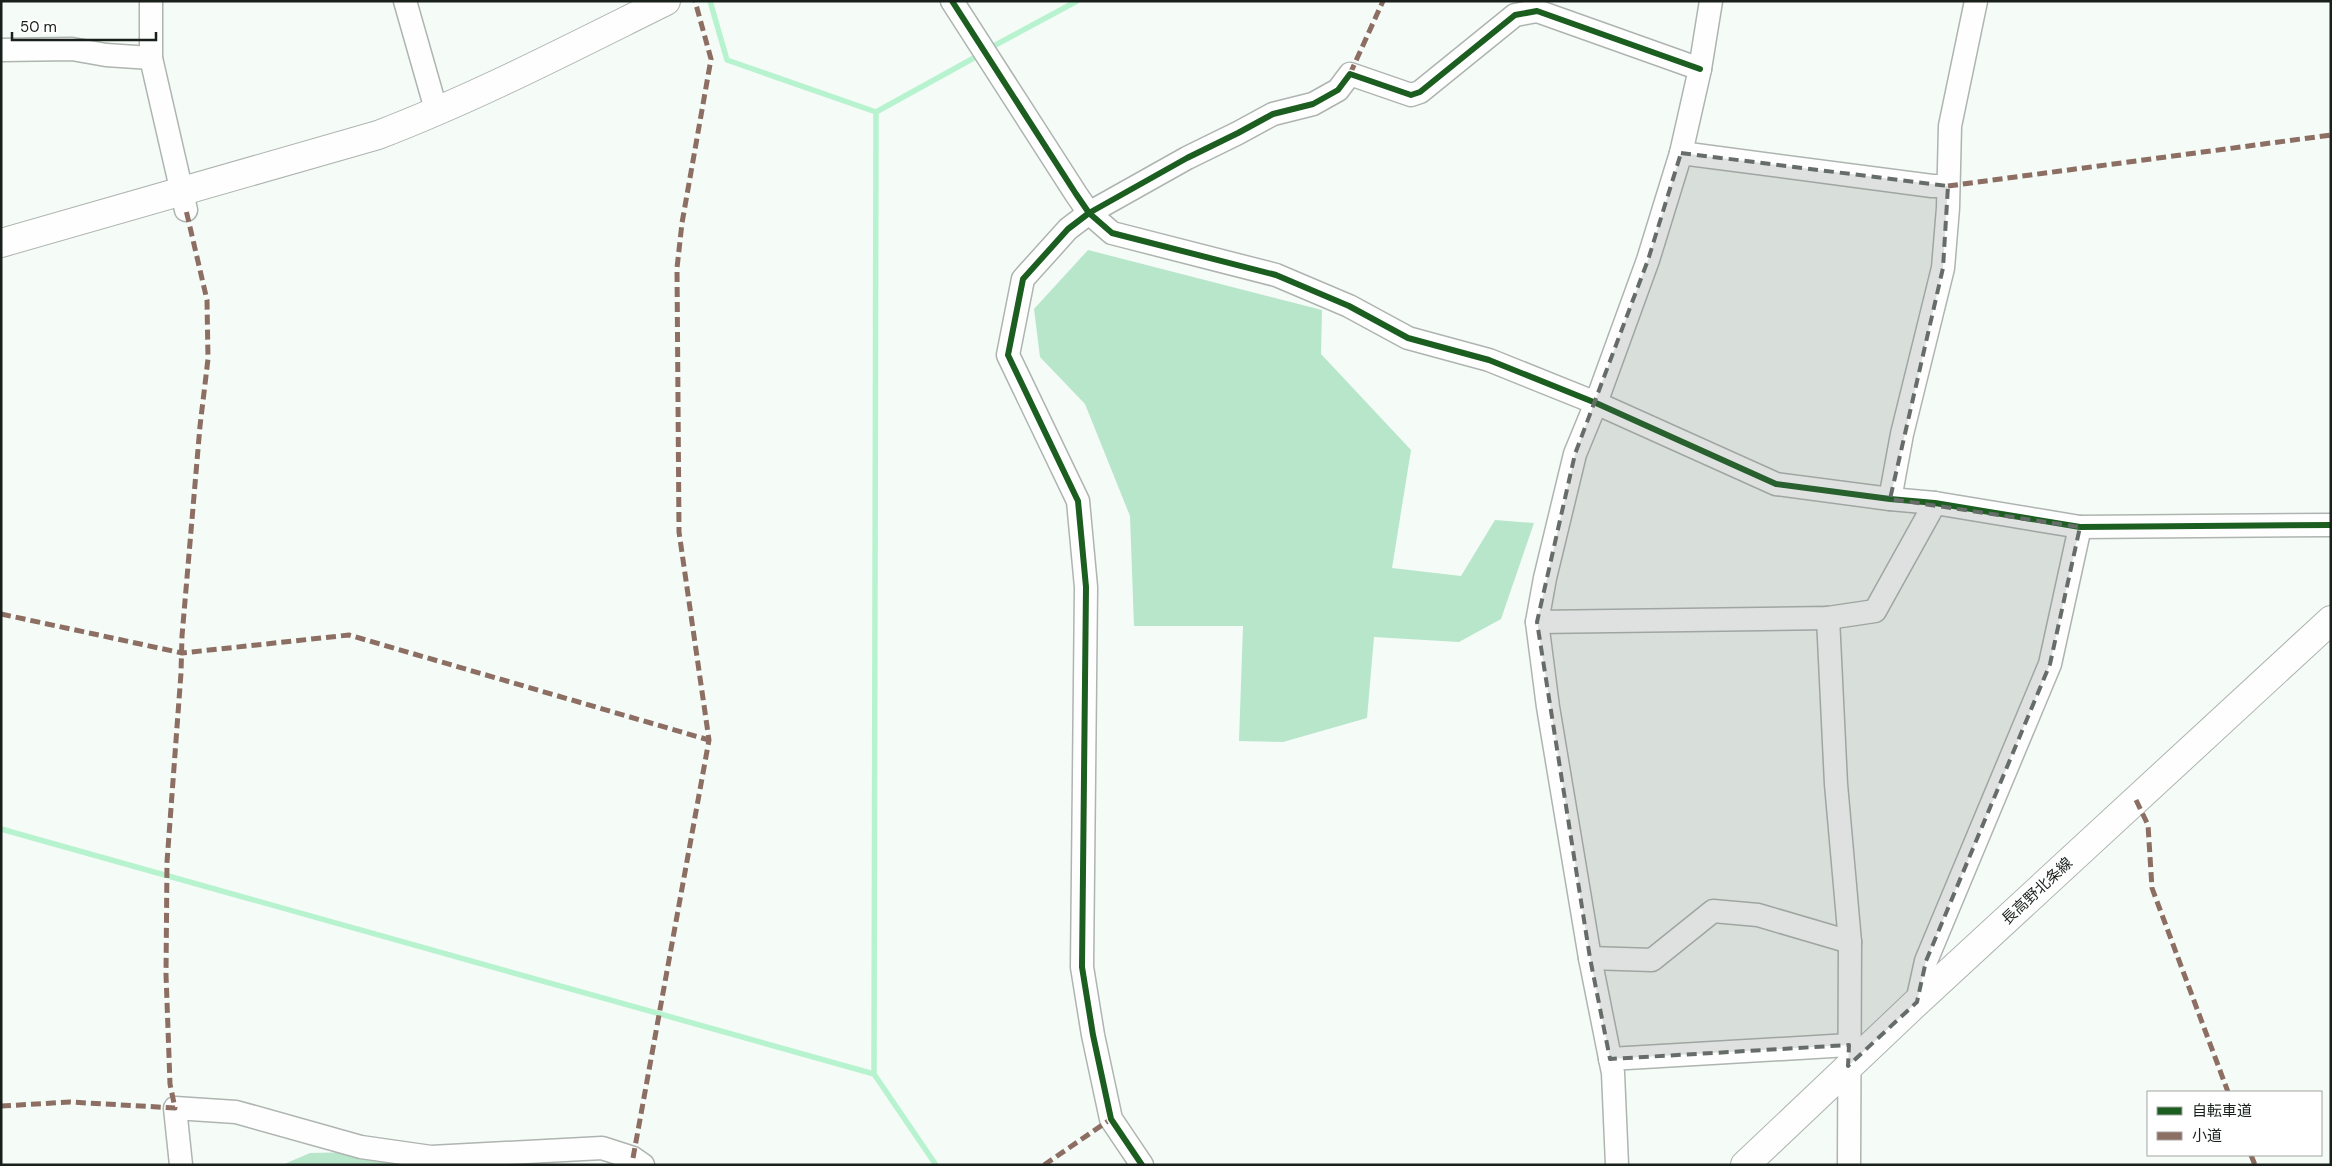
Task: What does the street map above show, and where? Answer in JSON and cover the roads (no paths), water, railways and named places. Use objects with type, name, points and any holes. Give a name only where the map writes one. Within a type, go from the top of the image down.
[{"type":"main road","points":[[1,243],[184,201],[316,154],[378,135],[437,112],[494,86],[666,1]]},
{"type":"main road","name":"長高野北条線","points":[[1745,1165],[1848,1056],[1916,1002],[2331,620]]},
{"type":"street","points":[[151,1],[151,58],[184,201]]},
{"type":"street","points":[[405,1],[437,112]]},
{"type":"street","points":[[952,1],[1089,213],[1112,233],[1276,275],[1349,306],[1408,338],[1490,360],[1596,403],[1776,484],[1935,503],[2080,527],[2331,525]]},
{"type":"street","points":[[1617,1165],[1613,1073],[1590,958],[1548,707],[1537,622],[1545,578],[1575,454],[1596,403],[1648,260],[1681,153],[1700,69],[1711,1]]},
{"type":"street","points":[[1890,499],[1902,434],[1943,268],[1950,126],[1976,1]]},
{"type":"street","points":[[1142,1165],[1111,1119],[1093,1035],[1082,967],[1086,587],[1078,501],[1008,355],[1023,279],[1068,229],[1089,213],[1186,158],[1238,134],[1273,114],[1313,104],[1338,90],[1350,74],[1411,95],[1420,92],[1515,16],[1536,11],[1700,69]]},
{"type":"street","points":[[1,50],[72,49],[106,55],[151,58]]},
{"type":"street","points":[[1681,153],[1932,186],[1948,186]]},
{"type":"street","points":[[1537,622],[1828,618],[1874,611],[1935,503]]},
{"type":"street","points":[[1916,1002],[1926,962],[2050,664],[2080,527]]},
{"type":"street","points":[[1828,618],[1836,784],[1850,942],[1849,1165]]},
{"type":"street","points":[[1590,958],[1652,960],[1714,911],[1758,916],[1850,942]]},
{"type":"street","points":[[1610,1059],[1848,1056]]},
{"type":"street","points":[[181,1165],[175,1108],[236,1112],[361,1147],[431,1157],[602,1148],[633,1158],[643,1165]]},
{"type":"waterway","points":[[710,1],[727,60],[876,112]]},
{"type":"waterway","points":[[988,49],[1077,1]]},
{"type":"waterway","points":[[874,1074],[876,112],[981,54]]},
{"type":"waterway","points":[[1,829],[874,1074],[936,1165]]}]
